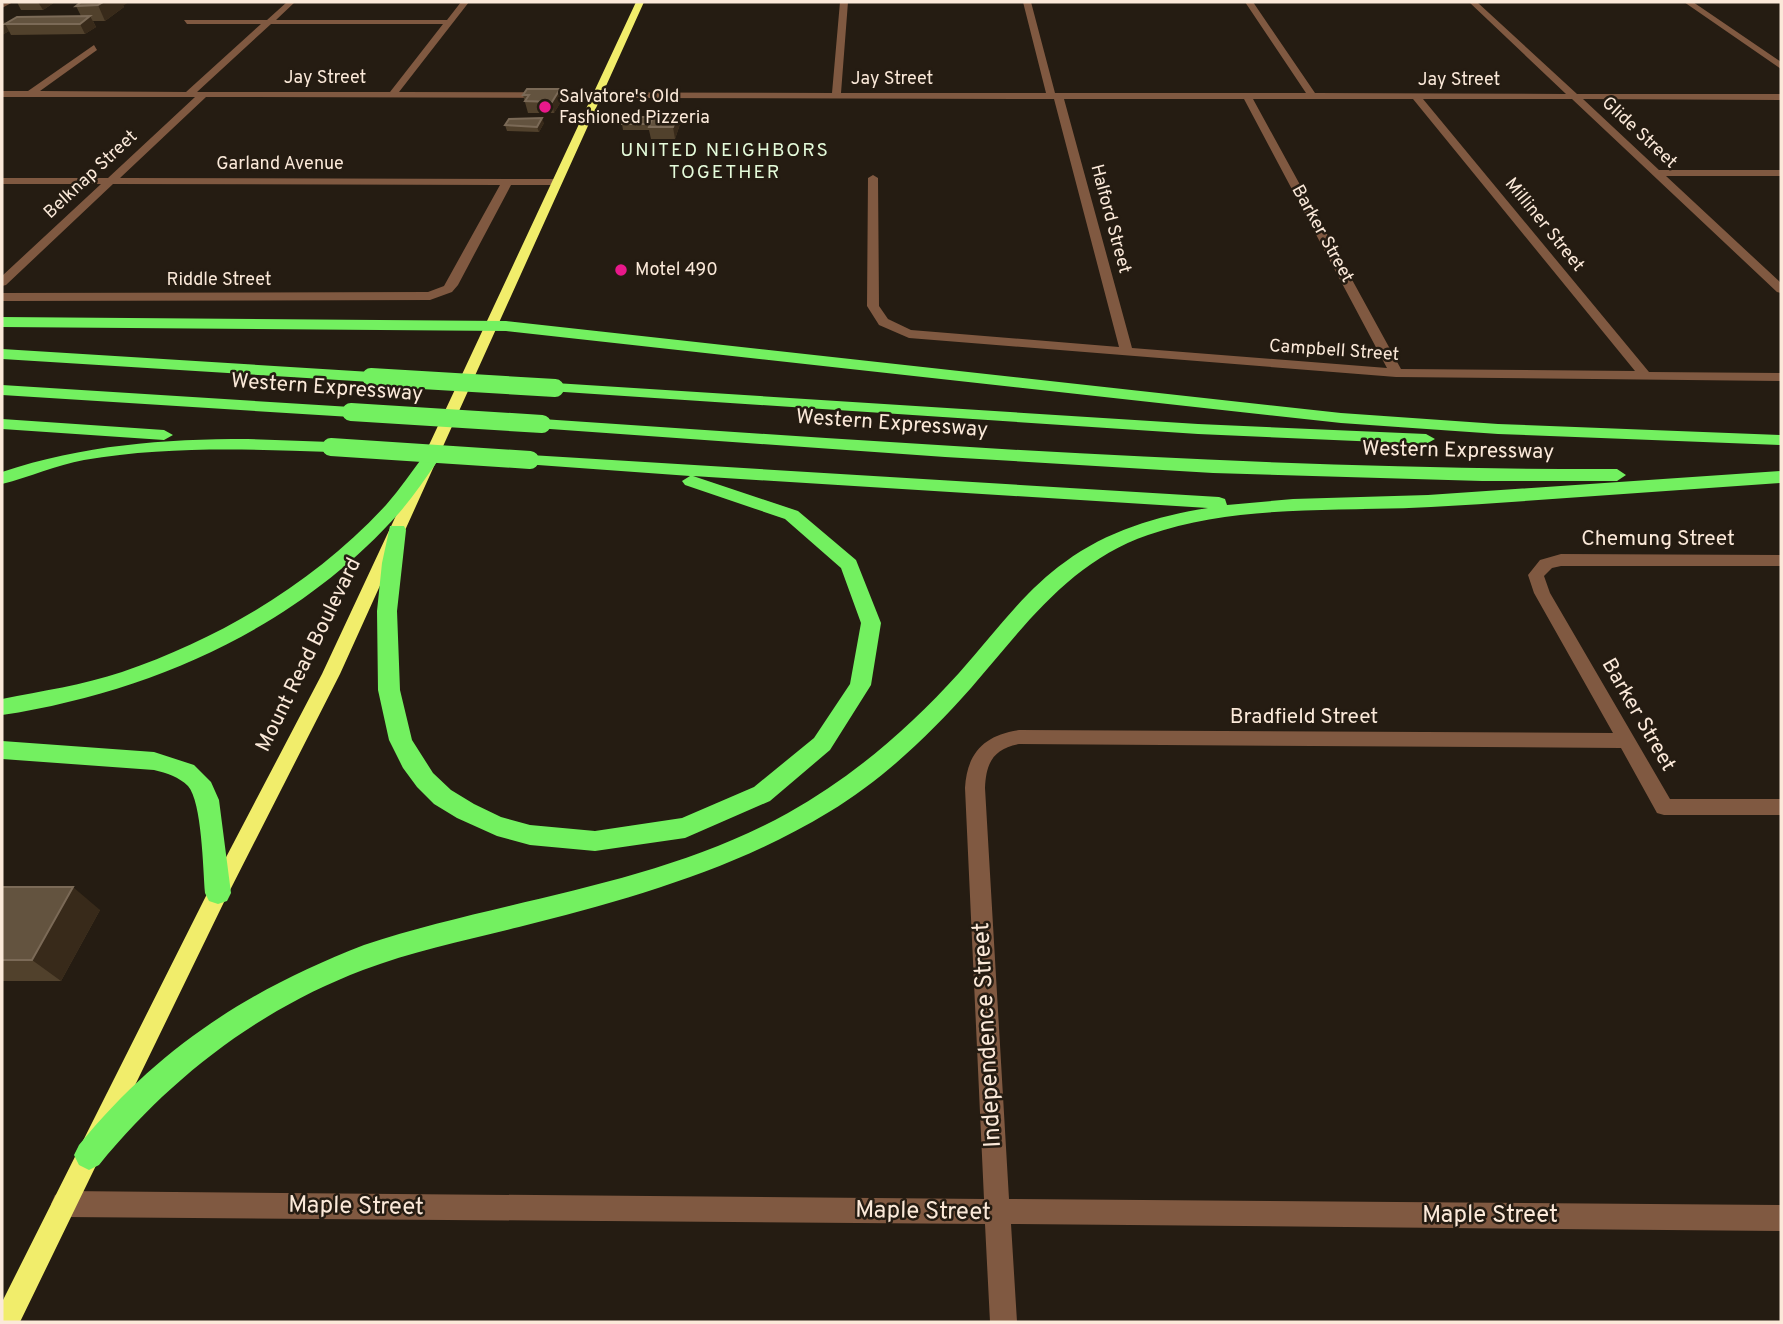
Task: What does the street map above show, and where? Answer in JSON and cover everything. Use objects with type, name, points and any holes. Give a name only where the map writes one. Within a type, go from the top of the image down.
[{"type":"highway","points":[[2,322],[492,326],[1366,420],[1531,431],[1781,440]]},
{"type":"highway","name":"Western Expressway","points":[[2,354],[1366,436],[1546,442],[1781,440]]},
{"type":"highway","name":"Western Expressway","points":[[2,390],[1270,469],[1532,475],[1781,475]]},
{"type":"highway","points":[[2,424],[1129,500],[1307,505]]},
{"type":"highway","points":[[2,478],[59,460],[128,449],[219,445],[331,447]]},
{"type":"highway","points":[[2,707],[116,683],[169,664],[229,636],[290,598],[356,544],[400,500],[431,458]]},
{"type":"highway","points":[[397,530],[388,584],[386,626],[388,692],[395,727],[404,750],[426,782],[447,800],[473,816],[517,832],[550,839],[606,841],[646,837],[700,823],[751,801],[814,755],[832,735],[852,705],[865,672],[871,639],[871,621],[865,594],[853,570],[835,547],[792,514],[735,492],[667,477],[530,460]]},
{"type":"highway","points":[[89,1155],[119,1117],[153,1084],[229,1027],[301,984],[384,951],[679,872],[754,842],[815,810],[855,784],[911,738],[957,691],[1043,592],[1073,565],[1096,550],[1131,535],[1177,521],[1245,509],[1428,501],[1781,475]]},
{"type":"highway","points":[[2,751],[154,761],[187,772],[202,786],[210,803],[218,893]]},
{"type":"main road","name":"Mount Read Boulevard","points":[[6,1322],[218,893],[311,715],[640,2]]},
{"type":"street","points":[[2,6],[9,2]]},
{"type":"street","points":[[189,94],[291,2]]},
{"type":"street","points":[[393,94],[465,2]]},
{"type":"street","points":[[836,95],[844,2]]},
{"type":"street","name":"Halford Street","points":[[1027,2],[1125,340],[1126,353]]},
{"type":"street","points":[[1249,2],[1312,96]]},
{"type":"street","name":"Glide Street","points":[[1473,2],[1781,289]]},
{"type":"street","points":[[1688,2],[1781,65]]},
{"type":"street","points":[[187,22],[449,22]]},
{"type":"street","points":[[30,94],[94,48]]},
{"type":"street","name":"Jay Street","points":[[2,94],[1781,97]]},
{"type":"street","name":"Belknap Street","points":[[2,282],[204,94]]},
{"type":"street","name":"Barker Street","points":[[1247,96],[1396,373]]},
{"type":"street","name":"Milliner Street","points":[[1415,96],[1646,376]]},
{"type":"street","points":[[1656,173],[1781,173]]},
{"type":"street","name":"Campbell Street","points":[[873,178],[872,300],[876,314],[888,326],[926,337],[1396,373],[1781,377]]},
{"type":"street","name":"Garland Avenue","points":[[2,181],[557,182]]},
{"type":"street","name":"Riddle Street","points":[[2,297],[411,298],[437,295],[454,282],[507,182]]},
{"type":"street","points":[[1762,271],[1781,271]]},
{"type":"street","name":"Chemung Street","points":[[1537,571],[1546,564],[1561,560],[1781,560]]},
{"type":"street","name":"Barker Street","points":[[1537,571],[1538,586],[1664,807],[1781,807]]},
{"type":"street","name":"Bradfield Street","points":[[984,750],[999,741],[1019,737],[1627,741]]},
{"type":"street","name":"Independence Street","points":[[984,750],[976,767],[975,788],[1003,1322]]},
{"type":"street","name":"Maple Street","points":[[64,1204],[1781,1218]]},
{"type":"building","points":[[81,2],[103,2],[98,5],[76,6]]},
{"type":"building","points":[[90,16],[80,24],[5,24],[17,17]]},
{"type":"building","points":[[527,89],[560,89],[552,102],[525,101],[529,95],[523,95]]},
{"type":"building","points":[[654,112],[678,113],[673,127],[649,127]]},
{"type":"building","points":[[625,117],[653,117],[650,124],[622,124]]},
{"type":"building","points":[[542,118],[537,127],[505,125],[509,119]]},
{"type":"building","points":[[2,887],[73,887],[32,960],[2,960]]},
{"type":"place","name":"Salvatore's Old Fashioned Pizzeria","points":[[545,107]]},
{"type":"place","name":"Motel 490","points":[[621,270]]},
{"type":"district","name":"UNITED NEIGHBORS TOGETHER","points":[[725,162]]}]
